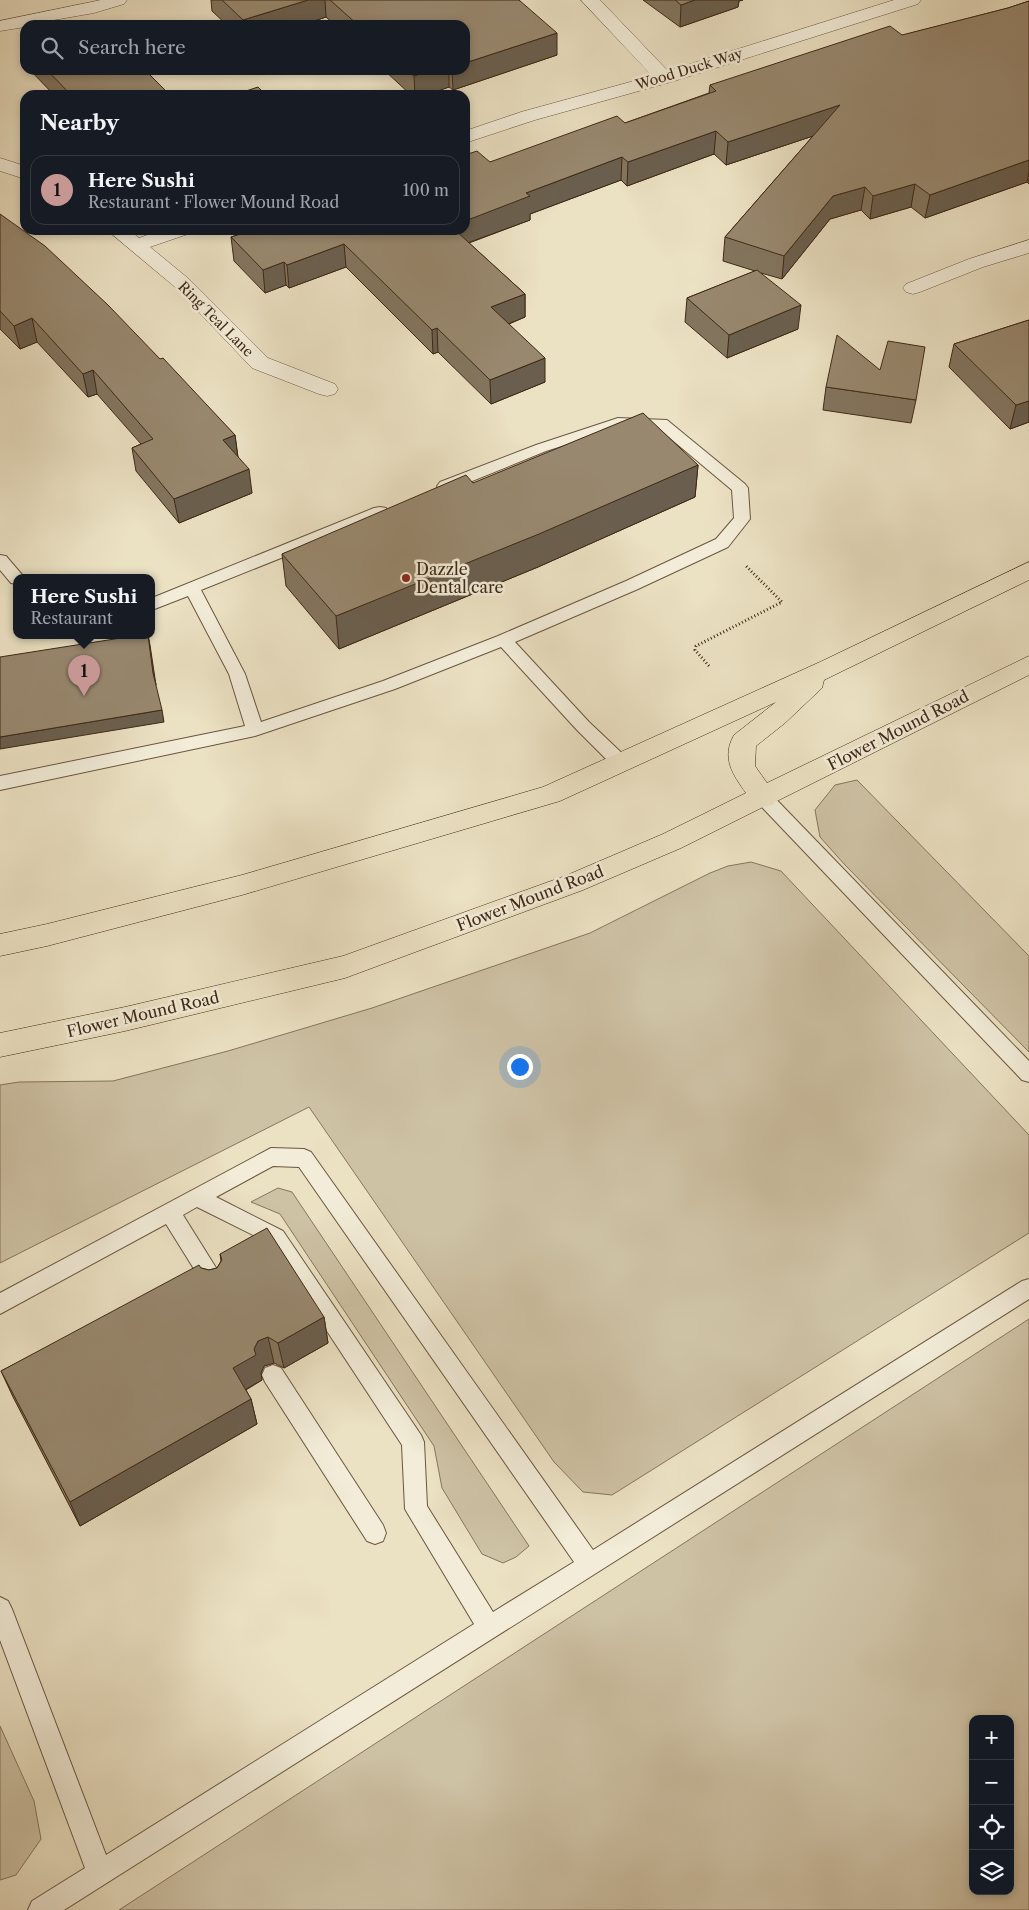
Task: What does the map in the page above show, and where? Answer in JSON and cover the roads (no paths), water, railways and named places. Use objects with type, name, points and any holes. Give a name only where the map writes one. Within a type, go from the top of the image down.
[{"type":"main road","points":[[0,945],[47,936],[242,885],[542,797],[828,668],[1029,570]]},
{"type":"main road","name":"Flower Mound Road","points":[[0,1046],[125,1020],[344,966],[574,883],[672,841],[764,798],[1029,665]]},
{"type":"main road","points":[[764,798],[742,768],[743,742],[776,717],[828,668]]},
{"type":"street","points":[[31,20],[94,8],[118,0]]},
{"type":"street","points":[[590,0],[664,78]]},
{"type":"street","name":"Wood Duck Way","points":[[470,135],[528,116],[664,78],[912,0]]},
{"type":"street","points":[[0,26],[20,22]]},
{"type":"street","points":[[0,164],[20,171]]},
{"type":"street","name":"Ring Teal Lane","points":[[123,235],[182,283],[260,363],[327,389]]},
{"type":"street","points":[[136,245],[166,235]]},
{"type":"street","points":[[913,288],[976,263],[1029,246]]},
{"type":"lane","points":[[0,783],[256,730],[389,685],[504,640],[632,585],[722,543],[742,519],[740,488],[662,423],[618,423],[541,448],[431,492]]},
{"type":"lane","points":[[155,603],[394,507]]},
{"type":"lane","points":[[0,560],[13,575]]},
{"type":"lane","points":[[192,588],[236,674],[256,730]]},
{"type":"lane","points":[[504,640],[583,726],[620,762]]},
{"type":"lane","points":[[764,798],[1029,1074]]},
{"type":"lane","points":[[0,1304],[271,1157],[304,1158],[589,1564]]},
{"type":"lane","points":[[196,1197],[276,1237],[413,1442],[416,1509],[490,1628]]},
{"type":"lane","points":[[170,1212],[216,1286]]},
{"type":"lane","points":[[41,1910],[1029,1288]]},
{"type":"lane","points":[[273,1374],[375,1533]]},
{"type":"lane","points":[[0,1609],[100,1873]]},
{"type":"place","name":"Dazzle Dental care","points":[[406,578]]},
{"type":"place","name":"Here Sushi","points":[[84,696]]}]
